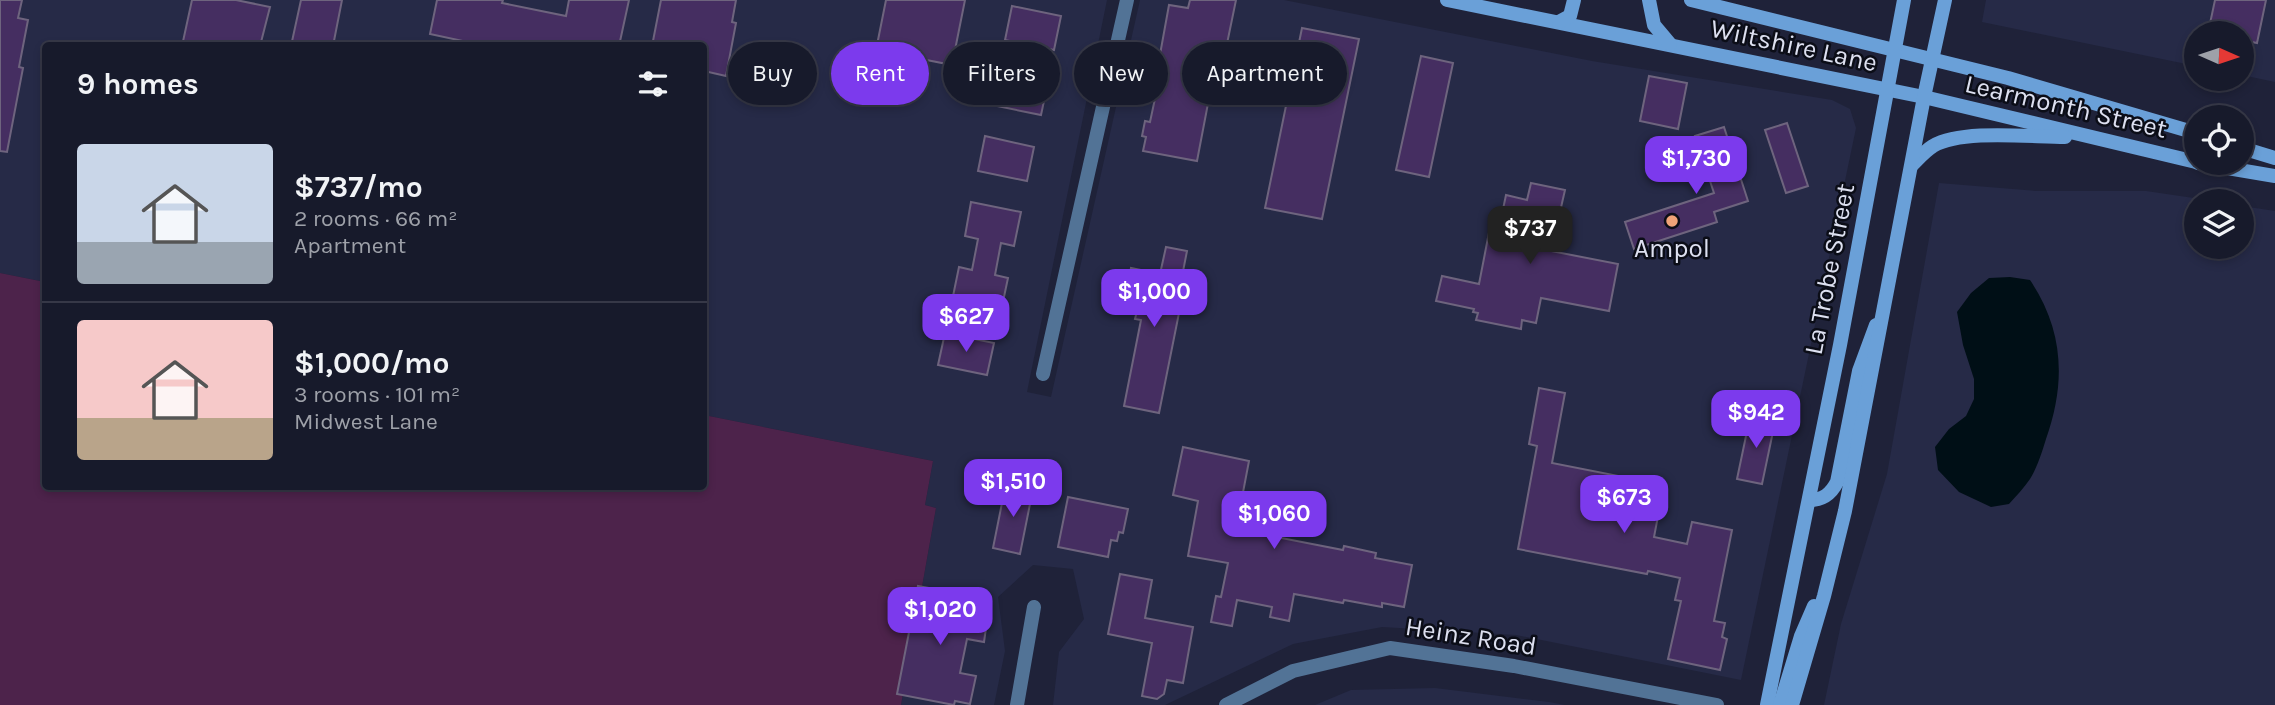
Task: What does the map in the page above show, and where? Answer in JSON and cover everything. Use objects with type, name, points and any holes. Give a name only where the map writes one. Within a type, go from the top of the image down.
[{"type":"main road","name":"Wiltshire Lane","points":[[1447,0],[1924,97]]},
{"type":"main road","points":[[1559,22],[1570,16],[1574,0]]},
{"type":"main road","points":[[1650,0],[1654,25],[1670,44]]},
{"type":"main road","name":"Wiltshire Lane","points":[[1691,0],[1933,58]]},
{"type":"main road","name":"La Trobe Street","points":[[1767,705],[1832,385],[1904,0]]},
{"type":"main road","points":[[1792,705],[1828,583],[1858,454],[1924,97],[1945,0]]},
{"type":"main road","name":"Learmonth Street","points":[[1933,58],[2184,129]]},
{"type":"main road","name":"Learmonth Street","points":[[1924,97],[2184,160]]},
{"type":"main road","points":[[1912,166],[1928,149],[1950,139],[1980,136],[2091,138]]},
{"type":"main road","points":[[2254,152],[2275,158]]},
{"type":"main road","name":"Learmonth Street","points":[[2254,172],[2275,176]]},
{"type":"main road","points":[[1809,500],[1825,497],[1837,482],[1855,385],[1865,350],[1886,302]]},
{"type":"main road","points":[[1832,385],[1855,385]]},
{"type":"main road","points":[[1780,705],[1803,630],[1828,583]]},
{"type":"street","points":[[1044,374],[1127,0]]},
{"type":"street","points":[[1017,705],[1034,607]]},
{"type":"street","name":"Heinz Road","points":[[1226,705],[1293,671],[1390,648],[1514,666],[1717,705]]},
{"type":"shaded area","points":[[0,0],[1107,0],[1098,42],[1074,42],[1074,105],[1086,105],[1027,392],[1051,397],[1116,105],[1168,105],[1168,42],[1131,42],[1140,0],[1284,0],[1592,61],[1832,100],[1850,109],[1856,128],[1741,680],[1516,635],[1382,627],[1293,644],[1165,705],[1053,705],[1059,652],[1084,619],[1073,569],[1033,565],[998,597],[1005,651],[994,705],[901,705],[936,508],[925,505],[933,461],[707,416],[707,42],[42,42],[42,281],[0,273]]},
{"type":"shaded area","points":[[1986,0],[2275,0],[2275,82],[2254,78],[2254,21],[2184,21],[2184,64],[1982,22]]},
{"type":"shaded area","points":[[1939,183],[2036,191],[2146,191],[2184,197],[2184,259],[2254,259],[2254,208],[2275,211],[2275,705],[1824,705],[1841,624],[1887,474]]},
{"type":"shaded area","points":[[0,273],[42,281],[42,490],[707,490],[707,416],[933,461],[925,505],[936,508],[901,705],[0,705]]},
{"type":"shaded area","points":[[1989,278],[2030,280],[2041,299],[2055,338],[2059,377],[2052,418],[2033,475],[2009,504],[1991,507],[1959,492],[1938,470],[1935,447],[1949,429],[1966,416],[1974,399],[1974,379],[1963,345],[1957,312],[1971,293]]},
{"type":"shaded area","points":[[1435,688],[1565,705],[1315,705],[1351,690]]},
{"type":"building","points":[[0,0],[22,0],[18,18],[28,20],[19,67],[23,68],[7,152],[0,151]]},
{"type":"building","points":[[192,0],[236,0],[270,7],[261,42],[183,42]]},
{"type":"building","points":[[301,0],[342,0],[334,42],[292,42]]},
{"type":"building","points":[[437,0],[503,0],[502,3],[566,16],[569,0],[629,0],[620,42],[467,42],[430,34]]},
{"type":"building","points":[[661,0],[736,0],[732,22],[736,23],[732,42],[728,42],[726,76],[707,72],[707,42],[653,42]]},
{"type":"building","points":[[886,0],[965,0],[957,42],[943,42],[943,63],[929,60],[929,42],[878,42]]},
{"type":"building","points":[[1190,0],[1236,0],[1227,42],[1182,42],[1182,105],[1208,105],[1197,161],[1143,151],[1146,137],[1142,136],[1145,121],[1150,122],[1154,105],[1168,105],[1168,42],[1162,42],[1169,5],[1188,8]]},
{"type":"building","points":[[2215,0],[2266,0],[2257,43],[2254,42],[2254,21],[2211,21]]},
{"type":"building","points":[[1012,6],[1061,16],[1056,42],[1005,40]]},
{"type":"building","points":[[1302,28],[1359,39],[1347,97],[1347,42],[1299,42]]},
{"type":"building","points":[[1421,56],[1453,63],[1429,177],[1396,170]]},
{"type":"building","points":[[1649,76],[1687,83],[1678,129],[1640,121]]},
{"type":"building","points":[[992,105],[1043,105],[1041,115]]},
{"type":"building","points":[[1286,105],[1345,105],[1322,219],[1265,208]]},
{"type":"building","points":[[1787,123],[1808,186],[1786,193],[1765,130]]},
{"type":"building","points":[[1724,127],[1748,201],[1714,212],[1717,222],[1634,249],[1625,222],[1714,193],[1695,136]]},
{"type":"building","points":[[985,136],[1034,147],[1027,181],[978,171]]},
{"type":"building","points":[[1531,183],[1565,190],[1551,251],[1618,264],[1609,311],[1541,298],[1536,323],[1522,320],[1521,329],[1476,320],[1478,313],[1473,312],[1474,309],[1436,301],[1442,276],[1479,284],[1493,212],[1502,214],[1506,195],[1527,200]]},
{"type":"building","points":[[971,202],[1021,212],[1014,246],[1001,243],[995,275],[1008,278],[1001,311],[952,301],[959,267],[972,270],[978,239],[965,236]]},
{"type":"building","points":[[1166,247],[1187,251],[1175,312],[1179,313],[1159,413],[1124,406],[1141,320],[1135,319],[1137,311],[1123,308],[1131,268],[1160,274]]},
{"type":"building","points":[[945,333],[994,343],[987,375],[938,365]]},
{"type":"building","points":[[1539,388],[1565,393],[1552,463],[1664,485],[1654,537],[1687,544],[1692,522],[1732,530],[1714,621],[1725,623],[1722,637],[1727,639],[1720,670],[1668,659],[1681,601],[1675,600],[1680,578],[1518,549],[1537,446],[1529,444]]},
{"type":"building","points":[[1750,417],[1775,422],[1762,484],[1737,479]]},
{"type":"building","points":[[1183,447],[1249,461],[1236,529],[1343,550],[1344,546],[1376,553],[1375,558],[1412,565],[1404,607],[1382,603],[1382,607],[1344,600],[1343,603],[1294,594],[1289,621],[1270,617],[1272,607],[1237,600],[1232,626],[1211,622],[1216,596],[1221,597],[1228,563],[1188,556],[1198,501],[1173,495]]},
{"type":"building","points":[[1006,483],[1033,489],[1020,554],[993,548]]},
{"type":"building","points":[[1068,497],[1128,509],[1123,533],[1119,532],[1117,541],[1111,540],[1108,557],[1058,547]]},
{"type":"building","points":[[1120,574],[1152,580],[1145,618],[1193,627],[1183,683],[1167,680],[1164,694],[1157,699],[1142,696],[1152,643],[1108,634]]},
{"type":"building","points":[[918,586],[973,596],[970,611],[980,613],[979,620],[987,621],[984,642],[967,639],[960,673],[976,676],[970,704],[955,701],[954,705],[897,694]]},
{"type":"place","name":"Ampol","points":[[1672,221]]}]
